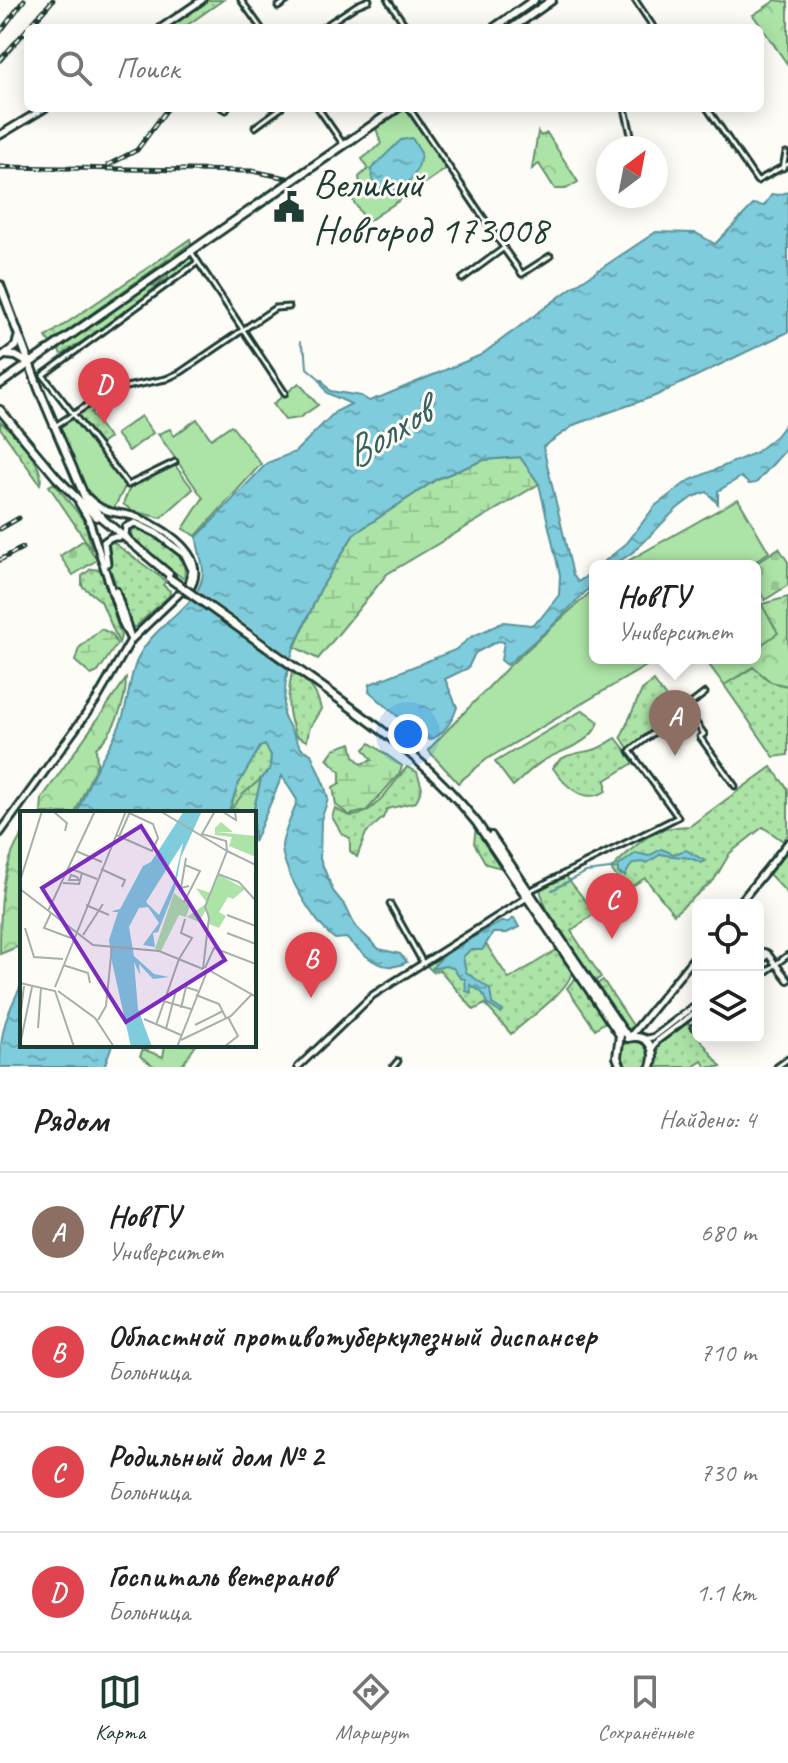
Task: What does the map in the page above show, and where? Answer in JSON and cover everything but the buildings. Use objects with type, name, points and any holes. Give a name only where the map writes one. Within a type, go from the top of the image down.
[{"type":"main road","points":[[167,24],[202,0]]},
{"type":"main road","points":[[500,24],[534,0]]},
{"type":"main road","points":[[518,24],[552,0]]},
{"type":"main road","points":[[0,135],[38,112]]},
{"type":"main road","points":[[374,123],[386,112]]},
{"type":"main road","points":[[0,384],[391,112]]},
{"type":"main road","points":[[0,285],[83,493],[91,507],[133,546]]},
{"type":"main road","points":[[1,357],[16,346],[18,334]]},
{"type":"main road","points":[[1,357],[12,355],[30,364]]},
{"type":"main road","points":[[1,412],[77,499],[170,577]]},
{"type":"main road","points":[[57,478],[69,480],[72,468]]},
{"type":"main road","points":[[83,493],[101,509],[140,518],[185,548],[195,563],[196,574],[188,592],[131,640]]},
{"type":"main road","points":[[77,499],[89,520],[122,622],[131,640]]},
{"type":"main road","points":[[0,833],[97,699],[131,640],[184,592],[191,580],[192,570],[185,555],[144,526],[129,525],[123,537]]},
{"type":"main road","points":[[131,640],[103,545],[109,538],[123,537],[170,577],[403,740],[442,775],[510,866],[623,1031],[630,1037],[645,1039]]},
{"type":"main road","points":[[743,899],[788,843]]},
{"type":"main road","points":[[529,894],[620,1035],[618,1067]]},
{"type":"main road","points":[[617,1053],[623,1041],[637,1029],[692,960]]},
{"type":"main road","points":[[637,1029],[653,1048],[651,1066]]},
{"type":"street","points":[[241,0],[258,24]]},
{"type":"street","points":[[278,7],[288,0]]},
{"type":"street","points":[[328,24],[369,0]]},
{"type":"street","points":[[388,0],[404,24]]},
{"type":"street","points":[[635,0],[651,24]]},
{"type":"street","points":[[255,127],[276,112]]},
{"type":"street","points":[[321,112],[344,145]]},
{"type":"street","points":[[412,112],[522,274],[550,256]]},
{"type":"street","points":[[626,112],[631,136]]},
{"type":"street","points":[[710,112],[757,181],[788,164]]},
{"type":"street","points":[[783,168],[786,153]]},
{"type":"street","points":[[462,279],[504,248]]},
{"type":"street","points":[[191,252],[285,393]]},
{"type":"street","points":[[175,462],[130,486],[44,378],[44,373],[198,262]]},
{"type":"street","points":[[55,426],[111,390],[166,379],[181,372],[275,308],[289,307]]},
{"type":"street","points":[[298,1067],[367,1000],[423,963],[529,894],[678,817],[630,751],[705,693]]},
{"type":"street","points":[[685,708],[704,734],[700,737],[735,786]]},
{"type":"street","points":[[390,904],[423,963]]},
{"type":"street","points":[[764,958],[767,955]]},
{"type":"street","points":[[767,955],[788,980]]},
{"type":"street","points":[[764,973],[788,955]]},
{"type":"street","points":[[645,1039],[654,1037],[692,1008]]},
{"type":"street","points":[[653,1048],[657,1041],[692,1015]]},
{"type":"street","points":[[777,1067],[788,1059]]},
{"type":"street","points":[[394,1067],[398,1061]]},
{"type":"green space","points":[[206,0],[223,0],[189,24],[171,24]]},
{"type":"green space","points":[[776,0],[788,2],[788,65],[764,31],[764,24],[759,24],[753,15]]},
{"type":"green space","points":[[401,112],[408,112],[446,169],[367,222],[348,193],[360,184],[359,177],[368,169],[362,159],[381,144],[376,128]]},
{"type":"green space","points":[[538,132],[541,136],[547,133],[578,182],[566,189],[555,189],[539,164],[532,169]]},
{"type":"green space","points":[[190,239],[191,243],[50,343],[46,337]]},
{"type":"green space","points":[[191,256],[196,263],[167,283],[164,281],[149,292],[151,294],[62,355],[59,351],[151,284],[153,286],[168,276],[167,273]]},
{"type":"green space","points":[[299,383],[318,405],[299,418],[285,420],[273,404]]},
{"type":"green space","points":[[95,402],[98,407],[91,413],[109,438],[101,444],[76,415]]},
{"type":"green space","points":[[141,416],[153,433],[129,451],[116,434]]},
{"type":"green space","points":[[74,418],[126,485],[113,510],[92,496],[73,463],[60,427]]},
{"type":"green space","points":[[197,419],[211,439],[231,425],[261,464],[196,536],[183,529],[203,498],[158,434],[170,429],[174,436]]},
{"type":"green space","points":[[0,422],[34,459],[41,477],[40,484],[0,428]]},
{"type":"green space","points":[[520,457],[539,484],[387,574],[318,659],[295,647],[320,590],[354,534],[437,479],[484,460]]},
{"type":"green space","points":[[174,464],[193,489],[161,518],[133,511],[123,504],[130,487]]},
{"type":"green space","points":[[54,483],[85,522],[92,550],[49,486]]},
{"type":"green space","points":[[738,499],[769,552],[758,560],[630,560]]},
{"type":"green space","points":[[132,529],[150,533],[168,545],[182,561],[184,579],[151,556],[131,537]]},
{"type":"green space","points":[[84,540],[97,560],[73,575],[60,556]]},
{"type":"green space","points":[[110,540],[166,581],[163,585],[170,591],[169,596],[135,627],[130,627],[107,559],[105,543]]},
{"type":"green space","points":[[779,548],[788,562],[788,585],[765,600],[761,594],[761,560]]},
{"type":"green space","points":[[91,569],[101,570],[121,636],[119,643],[101,601],[82,586],[82,576]]},
{"type":"green space","points":[[589,593],[589,664],[650,664],[487,759],[458,783],[428,750],[508,667]]},
{"type":"green space","points":[[788,597],[788,686],[771,682],[753,667],[724,685],[708,664],[761,664],[761,604]]},
{"type":"green space","points":[[761,603],[778,633],[761,645]]},
{"type":"green space","points":[[101,629],[112,634],[117,644],[98,672],[91,675],[75,661],[79,648]]},
{"type":"green space","points":[[754,667],[771,682],[788,686],[788,755],[774,757],[724,685]]},
{"type":"green space","points":[[294,671],[312,687],[321,709],[309,729],[307,741],[296,736],[290,719],[289,689]]},
{"type":"green space","points":[[126,679],[118,717],[96,748],[97,764],[76,811],[41,811],[42,798]]},
{"type":"green space","points":[[654,681],[676,712],[628,748],[621,737],[642,690]]},
{"type":"green space","points":[[583,710],[599,722],[589,737],[539,763],[513,786],[495,762]]},
{"type":"green space","points":[[616,738],[635,762],[606,780],[606,791],[598,795],[576,792],[553,768],[565,757],[596,749]]},
{"type":"green space","points":[[351,743],[354,756],[361,764],[372,760],[364,749],[370,743],[402,766],[400,773],[366,811],[349,815],[336,805],[333,787],[340,783],[340,772],[327,759],[334,749]]},
{"type":"green space","points":[[265,745],[271,755],[270,769],[229,811],[238,785],[260,746]]},
{"type":"green space","points":[[407,767],[417,772],[422,788],[416,802],[387,809],[383,818],[366,833],[357,857],[350,851],[350,838],[342,834],[332,817],[335,808],[346,815],[361,814],[383,797]]},
{"type":"green space","points":[[771,767],[788,789],[788,835],[783,841],[763,827],[730,853],[714,880],[674,914],[645,878],[626,890],[611,869],[637,844],[665,829],[690,826]]},
{"type":"green space","points":[[261,779],[253,811],[230,811]]},
{"type":"green space","points":[[476,827],[501,868],[486,864],[474,843]]},
{"type":"green space","points":[[20,839],[20,946],[0,954],[5,876]]},
{"type":"green space","points":[[788,851],[788,894],[769,874]]},
{"type":"green space","points":[[566,876],[595,913],[571,931],[601,977],[594,982],[547,910],[540,890]]},
{"type":"green space","points":[[478,932],[509,979],[558,949],[571,971],[565,986],[511,1034],[485,1004],[474,1010],[440,970],[433,972],[427,966]]},
{"type":"green space","points":[[576,977],[605,1022],[595,1029],[567,988]]},
{"type":"green space","points":[[603,980],[634,1027],[631,1030],[625,1029],[596,985]]},
{"type":"green space","points":[[687,1023],[692,1028],[692,1043],[703,1043],[721,1067],[706,1067],[702,1061],[693,1067],[654,1067],[657,1046]]},
{"type":"green space","points":[[630,1040],[642,1040],[650,1048],[650,1060],[643,1067],[629,1067],[622,1060],[622,1048]]},
{"type":"green space","points":[[165,1047],[195,1047],[181,1067],[155,1067],[140,1056],[143,1049],[163,1057]]},
{"type":"water","points":[[412,138],[421,153],[412,178],[390,193],[373,183],[371,169],[401,140]]},
{"type":"water","name":"Волхов","points":[[788,192],[788,332],[655,396],[576,424],[543,447],[573,575],[578,582],[589,574],[589,588],[507,665],[501,660],[504,642],[498,641],[475,653],[468,668],[445,679],[457,707],[439,735],[429,740],[411,728],[369,691],[370,684],[455,650],[471,637],[504,622],[531,625],[540,619],[559,595],[560,575],[539,484],[520,457],[484,460],[437,479],[354,534],[320,590],[294,647],[286,679],[283,715],[301,748],[311,754],[325,787],[328,799],[321,820],[320,859],[333,891],[346,907],[355,926],[379,949],[400,954],[407,962],[389,966],[373,961],[346,938],[335,939],[310,910],[294,884],[284,858],[282,843],[297,800],[282,776],[256,837],[256,811],[253,811],[261,779],[270,769],[271,755],[265,745],[260,747],[238,785],[229,811],[78,811],[125,711],[140,654],[188,603],[200,585],[203,566],[197,537],[267,463],[295,452],[335,412],[351,404],[327,393],[320,381],[330,391],[361,396],[369,401],[383,396],[481,355],[570,289],[656,232],[696,233],[715,244],[754,204],[764,206],[772,194]]},
{"type":"water","points":[[788,420],[788,447],[756,483],[749,484],[741,477],[718,491],[718,504],[707,492],[692,498],[628,556],[620,560],[606,560],[627,543],[655,506],[688,481],[755,453],[776,436]]},
{"type":"water","points":[[661,849],[674,854],[686,850],[705,861],[701,863],[661,854],[647,863],[633,864],[625,876],[618,873],[618,866],[636,853],[649,856]]},
{"type":"water","points":[[514,918],[519,927],[507,933],[493,933],[482,950],[470,950],[463,957],[466,972],[490,989],[492,1004],[503,1011],[501,1013],[487,1004],[478,990],[470,985],[471,993],[466,991],[465,979],[460,978],[453,968],[432,969],[453,949]]},
{"type":"water","points":[[20,988],[20,1047],[111,1047],[104,1067],[0,1067],[1,1044]]},
{"type":"pier","points":[[194,588],[295,660],[292,669],[188,595]]},
{"type":"waterway","points":[[300,342],[306,355],[307,368],[321,380]]},
{"type":"waterway","points":[[552,890],[586,872],[618,868]]},
{"type":"railway","points":[[0,32],[24,0]]},
{"type":"railway","points":[[32,24],[53,0]]},
{"type":"railway","points":[[0,60],[24,33]]},
{"type":"railway","points":[[108,165],[137,150],[165,112]]},
{"type":"railway","points":[[0,167],[252,171],[287,178]]},
{"type":"railway","points":[[0,529],[19,518]]},
{"type":"railway","points":[[0,560],[22,548]]},
{"type":"place","name":"Великий Новгород 173008","points":[[289,207]]},
{"type":"place","name":"Госпиталь ветеранов","points":[[104,424]]},
{"type":"place","name":"НовГУ","points":[[675,756]]},
{"type":"place","name":"Родильный дом № 2","points":[[612,939]]},
{"type":"place","name":"Областной противотуберкулезный диспансер","points":[[311,998]]}]
